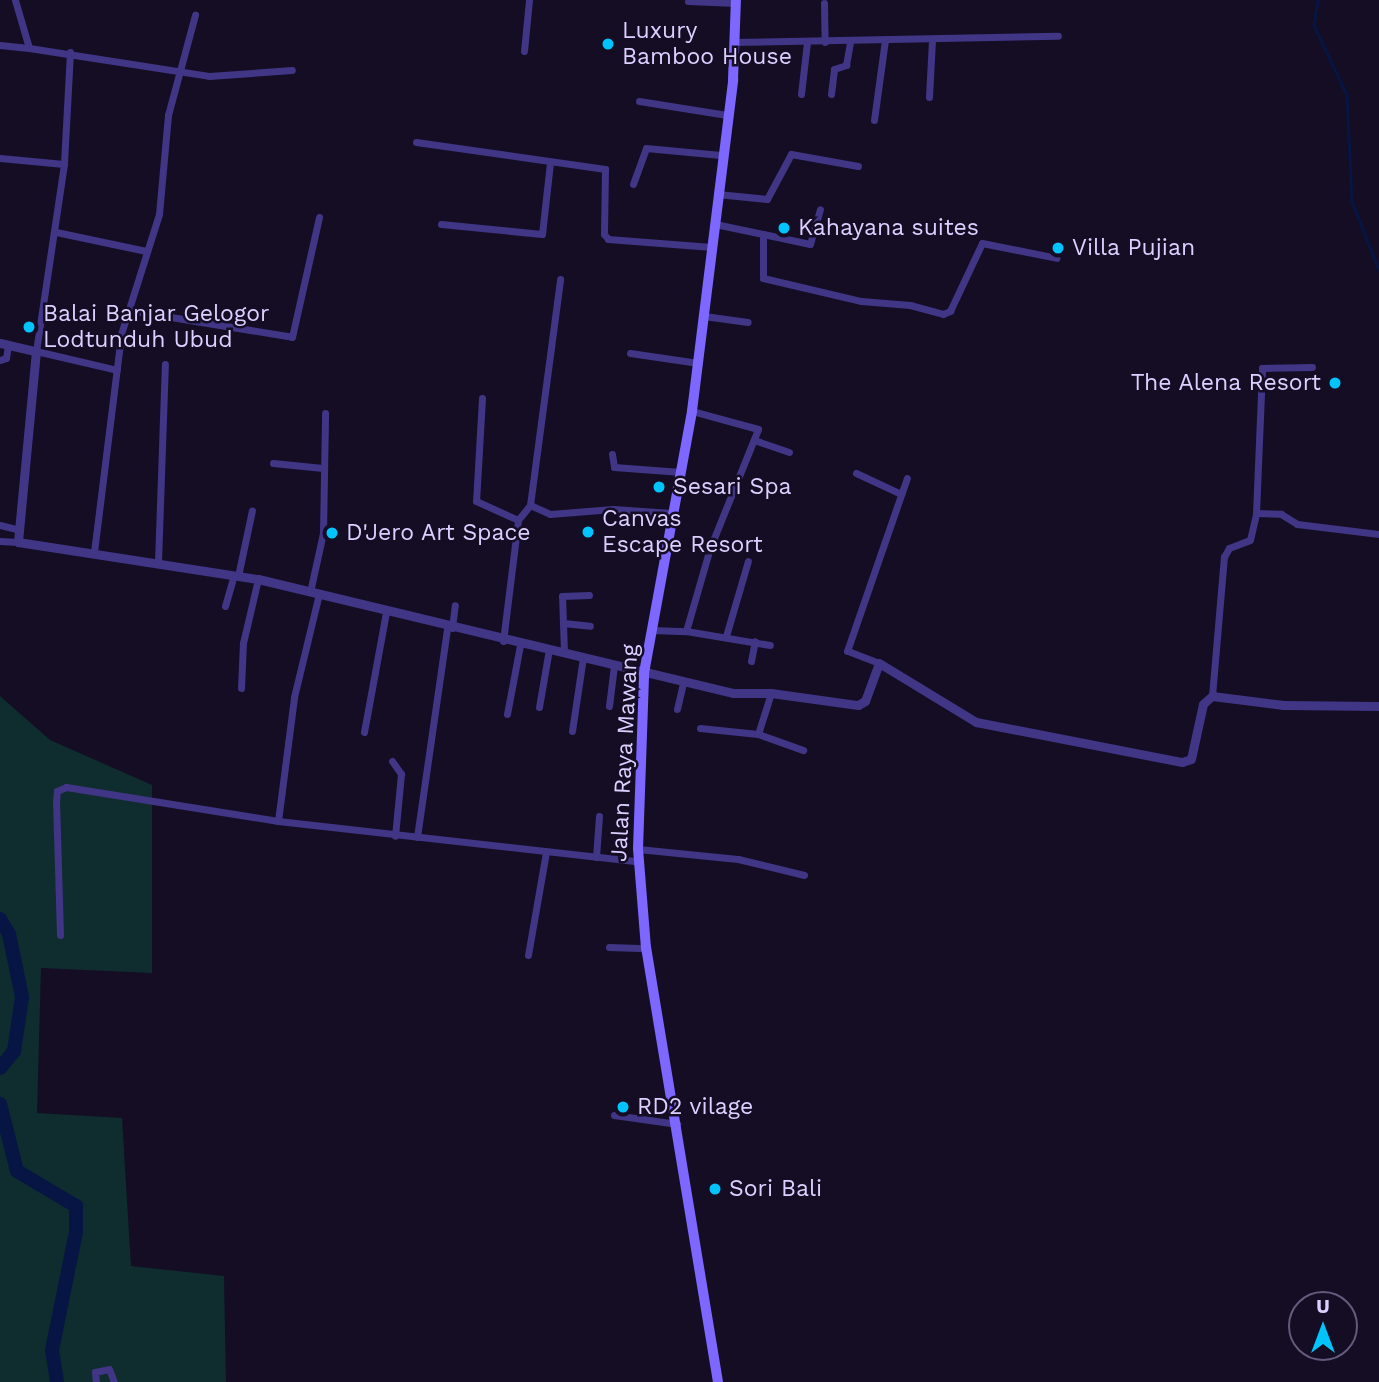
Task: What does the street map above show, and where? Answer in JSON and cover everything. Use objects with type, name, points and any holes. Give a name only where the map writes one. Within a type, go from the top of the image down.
[{"type":"main road","name":"Jalan Raya Mawang","points":[[718,1382],[646,948],[638,849],[644,673],[692,411],[727,115],[736,1]]},
{"type":"street","points":[[15,0],[29,48]]},
{"type":"street","points":[[524,51],[529,0]]},
{"type":"street","points":[[688,1],[736,1]]},
{"type":"street","points":[[824,3],[825,42]]},
{"type":"street","points":[[94,552],[117,370],[128,310],[159,214],[177,73],[195,15]]},
{"type":"street","points":[[734,42],[850,43],[1058,36]]},
{"type":"street","points":[[929,97],[932,39]]},
{"type":"street","points":[[874,120],[885,40]]},
{"type":"street","points":[[801,94],[807,42]]},
{"type":"street","points":[[831,94],[834,69],[846,65],[850,43]]},
{"type":"street","points":[[0,45],[70,52],[177,73],[244,76],[292,70]]},
{"type":"street","points":[[18,542],[16,529],[36,351],[56,232],[64,164],[70,52]]},
{"type":"street","points":[[639,102],[727,115]]},
{"type":"street","points":[[416,142],[606,169],[604,233],[607,239],[712,247]]},
{"type":"street","points":[[633,184],[646,148],[721,155]]},
{"type":"street","points":[[718,194],[767,199],[791,153],[858,166]]},
{"type":"street","points":[[0,158],[64,164]]},
{"type":"street","points":[[441,225],[542,234],[550,163]]},
{"type":"street","points":[[715,224],[810,244],[820,209]]},
{"type":"street","points":[[128,310],[292,337],[318,216]]},
{"type":"street","points":[[56,232],[146,251]]},
{"type":"street","points":[[763,234],[764,278],[861,301],[910,305],[943,314],[950,311],[982,243],[1057,258]]},
{"type":"street","points":[[502,641],[518,520],[530,505],[560,279]]},
{"type":"street","points":[[704,316],[748,322]]},
{"type":"street","points":[[0,360],[6,358],[4,344],[117,370]]},
{"type":"street","points":[[630,353],[698,363]]},
{"type":"street","points":[[158,562],[165,364]]},
{"type":"street","points":[[907,478],[846,651],[879,663],[976,722],[1182,762],[1191,760],[1203,704],[1212,696],[1224,557],[1229,548],[1251,540],[1256,513],[1262,368],[1312,367]]},
{"type":"street","points":[[482,398],[476,501],[518,520]]},
{"type":"street","points":[[686,631],[710,548],[754,440],[755,426],[692,411]]},
{"type":"street","points":[[278,821],[294,697],[323,534],[325,414]]},
{"type":"street","points":[[754,440],[789,452]]},
{"type":"street","points":[[612,454],[614,467],[681,472]]},
{"type":"street","points":[[274,463],[323,468]]},
{"type":"street","points":[[856,473],[901,494]]},
{"type":"street","points":[[530,505],[550,514],[613,509],[672,513]]},
{"type":"street","points":[[225,606],[236,575],[252,510]]},
{"type":"street","points":[[1256,513],[1278,513],[1297,524],[1379,534]]},
{"type":"street","points":[[0,524],[16,529]]},
{"type":"street","points":[[0,541],[94,552],[258,579],[502,641],[564,652],[733,693],[771,693],[858,705],[865,701],[879,663]]},
{"type":"street","points":[[726,636],[748,561]]},
{"type":"street","points":[[241,688],[243,643],[258,579]]},
{"type":"street","points":[[564,652],[562,596],[589,595]]},
{"type":"street","points":[[416,837],[455,604]]},
{"type":"street","points":[[364,732],[386,612]]},
{"type":"street","points":[[563,624],[590,626]]},
{"type":"street","points":[[651,630],[726,636],[770,645]]},
{"type":"street","points":[[751,661],[755,641]]},
{"type":"street","points":[[507,715],[520,645]]},
{"type":"street","points":[[539,707],[549,649]]},
{"type":"street","points":[[572,732],[583,657]]},
{"type":"street","points":[[609,706],[614,665]]},
{"type":"street","points":[[677,709],[683,682]]},
{"type":"street","points":[[758,734],[771,693]]},
{"type":"street","points":[[1212,696],[1283,705],[1379,706]]},
{"type":"street","points":[[700,728],[758,734],[803,750]]},
{"type":"street","points":[[392,761],[401,774],[395,836]]},
{"type":"street","points":[[60,935],[56,802],[62,788],[395,836],[638,861]]},
{"type":"street","points":[[596,857],[598,816]]},
{"type":"street","points":[[638,849],[738,859],[804,875]]},
{"type":"street","points":[[528,955],[546,852]]},
{"type":"street","points":[[609,947],[646,948]]},
{"type":"street","points":[[614,1115],[677,1124]]},
{"type":"street","points":[[96,1382],[95,1373],[108,1369],[114,1382]]},
{"type":"green space","points":[[0,696],[50,740],[152,785],[152,973],[41,968],[37,1113],[122,1118],[131,1266],[224,1276],[226,1382],[0,1382]]},
{"type":"waterway","points":[[1318,0],[1314,25],[1347,95],[1352,201],[1379,270]]},
{"type":"waterway","points":[[0,919],[9,934],[22,997],[14,1051],[0,1068]]},
{"type":"waterway","points":[[0,1104],[17,1171],[76,1206],[76,1232],[52,1350],[57,1382]]},
{"type":"place","name":"Luxury Bamboo House","points":[[608,44]]},
{"type":"place","name":"Kahayana suites","points":[[784,228]]},
{"type":"place","name":"Villa Pujian","points":[[1058,248]]},
{"type":"place","name":"Balai Banjar Gelogor Lodtunduh Ubud","points":[[29,327]]},
{"type":"place","name":"The Alena Resort","points":[[1335,383]]},
{"type":"place","name":"Sesari Spa","points":[[659,487]]},
{"type":"place","name":"Canvas Escape Resort","points":[[588,532]]},
{"type":"place","name":"D'Jero Art Space","points":[[332,533]]},
{"type":"place","name":"RD2 vilage","points":[[623,1107]]},
{"type":"place","name":"Sori Bali","points":[[715,1189]]}]
